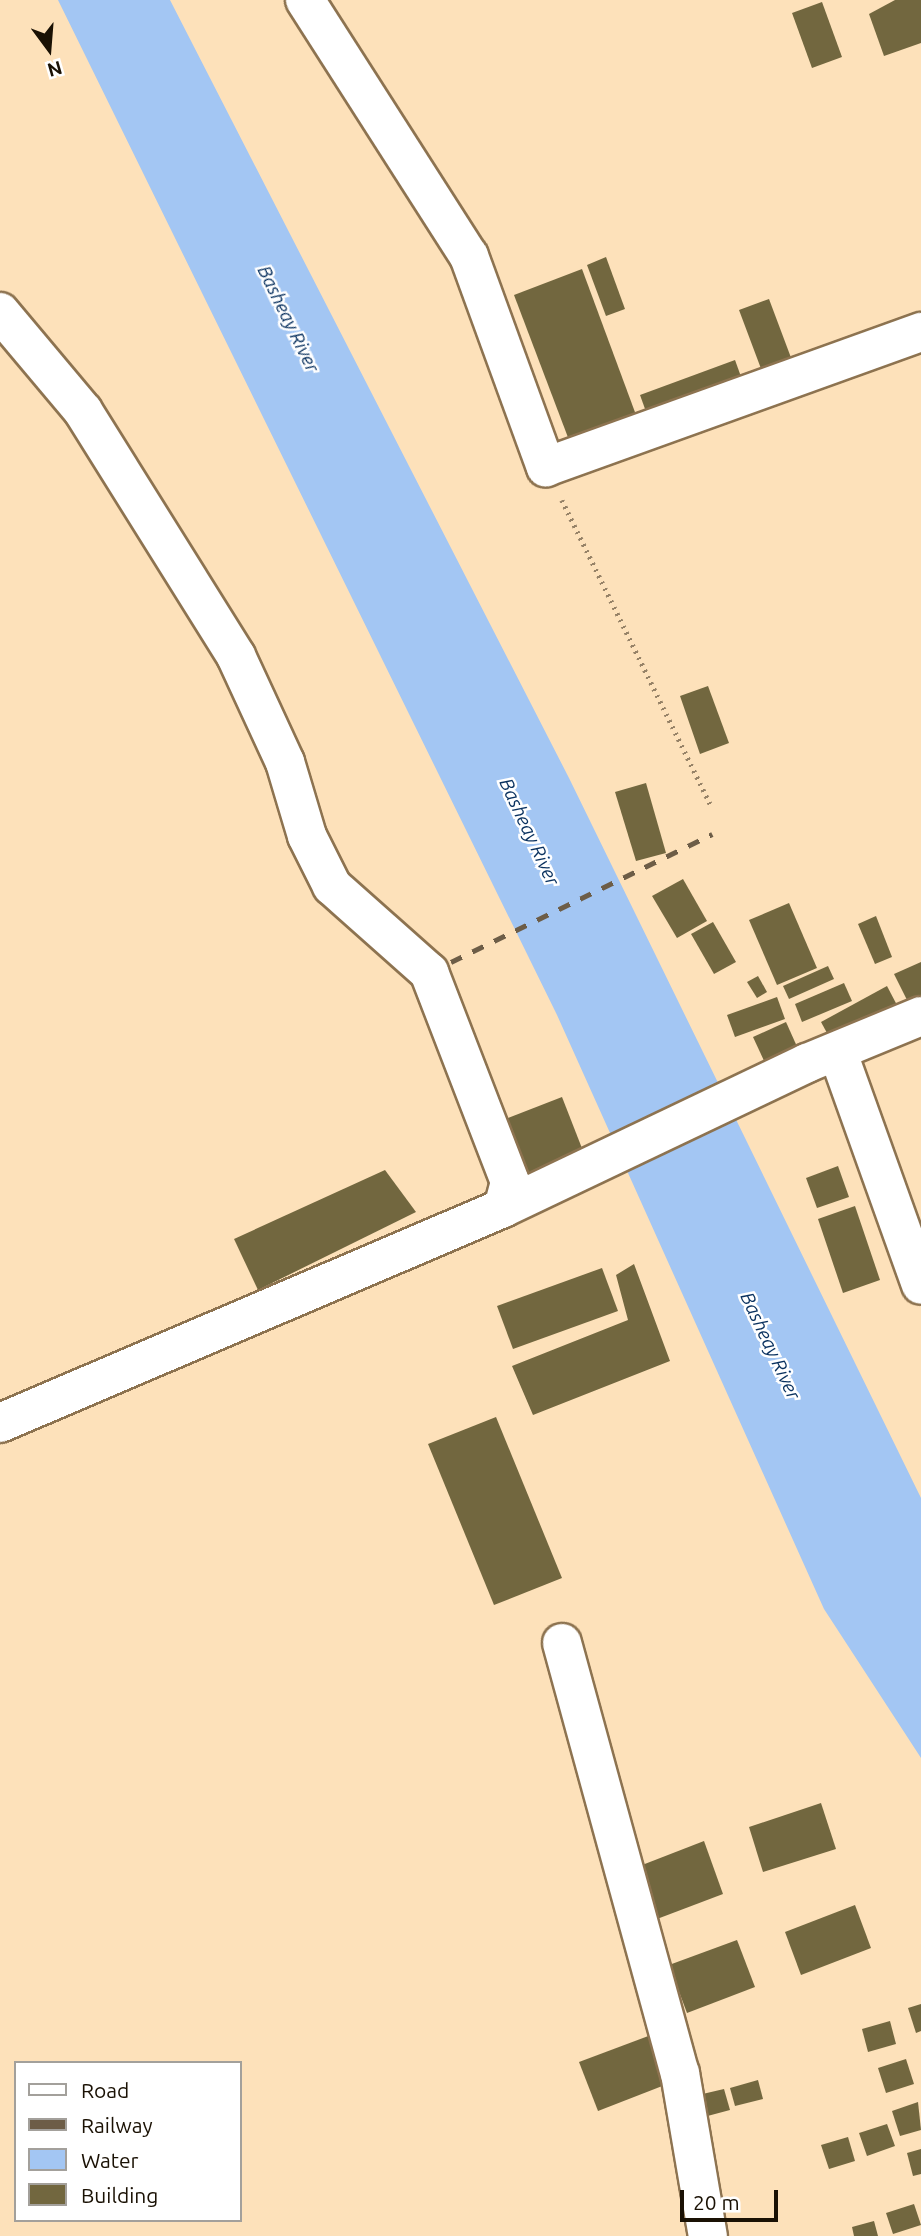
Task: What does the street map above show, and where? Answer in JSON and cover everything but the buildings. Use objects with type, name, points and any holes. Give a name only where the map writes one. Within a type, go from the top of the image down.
[{"type":"street","points":[[305,0],[469,256],[546,467],[921,332]]},
{"type":"street","points":[[0,312],[83,411],[236,656],[285,762],[307,836],[332,886],[429,972],[510,1182],[514,1202]]},
{"type":"street","points":[[0,1423],[514,1202],[822,1058],[921,1016]]},
{"type":"street","points":[[822,1058],[921,1285]]},
{"type":"street","points":[[562,1643],[680,2073],[708,2236]]},
{"type":"path","points":[[546,467],[712,807]]},
{"type":"water","name":"Basheay River","points":[[58,0],[170,0],[569,778],[921,1498],[921,1758],[824,1609],[557,1015]]},
{"type":"railway","points":[[451,962],[712,834]]}]
